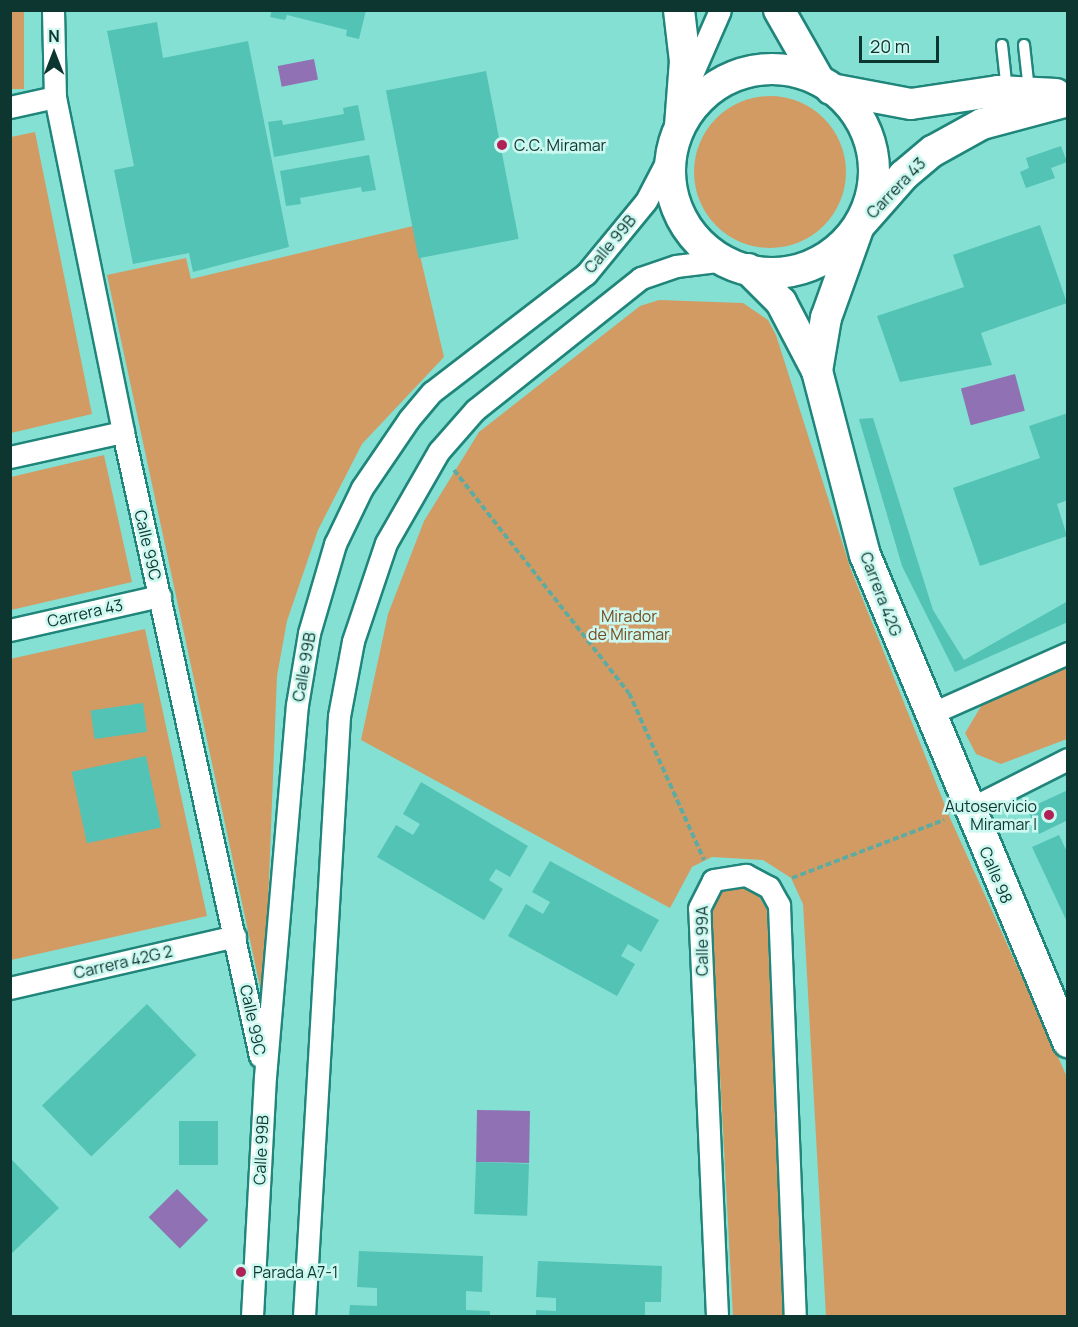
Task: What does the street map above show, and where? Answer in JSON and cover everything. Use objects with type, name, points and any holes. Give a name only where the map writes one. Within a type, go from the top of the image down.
[{"type":"street","name":"Calle 99C","points":[[53,10],[56,97],[123,432],[265,1077]]},
{"type":"street","points":[[679,10],[684,92],[676,139],[675,204],[687,228],[737,265]]},
{"type":"street","points":[[684,92],[720,10]]},
{"type":"street","points":[[304,1317],[339,716],[371,581],[405,502],[439,451],[475,410],[641,278],[676,266],[737,265],[774,273],[807,267],[837,251],[859,226],[872,194],[874,161],[865,128],[825,85],[778,10]]},
{"type":"street","points":[[676,139],[709,92],[740,74],[776,70],[825,85],[911,104],[1018,90],[1068,96]]},
{"type":"street","points":[[10,106],[56,97]]},
{"type":"street","name":"Carrera 43","points":[[859,226],[904,175],[962,134],[1003,116],[1068,101]]},
{"type":"street","name":"Calle 99B","points":[[252,1317],[265,1077],[298,694],[309,633],[335,544],[362,488],[409,419],[432,392],[586,274],[646,201],[676,139]]},
{"type":"street","name":"Carrera 42G","points":[[817,371],[826,318],[859,226]]},
{"type":"street","name":"Carrera 42G","points":[[737,265],[781,302],[817,371],[865,555],[928,715],[969,809]]},
{"type":"street","points":[[10,457],[123,432]]},
{"type":"street","name":"Carrera 43","points":[[10,630],[160,596]]},
{"type":"street","points":[[928,715],[1068,653]]},
{"type":"street","points":[[969,809],[1068,759]]},
{"type":"street","name":"Calle 98","points":[[969,809],[1068,1042]]},
{"type":"street","points":[[713,880],[746,875],[769,887],[779,905],[795,1317]]},
{"type":"street","name":"Calle 99A","points":[[713,880],[699,908],[717,1317]]},
{"type":"street","name":"Carrera 42G 2","points":[[10,988],[235,936]]},
{"type":"lane","points":[[1002,45],[1018,90]]},
{"type":"lane","points":[[1018,90],[1024,45]]},
{"type":"path","points":[[439,451],[630,693],[713,880]]},
{"type":"path","points":[[769,887],[969,809]]},
{"type":"green space","points":[[10,11],[24,11],[24,89],[10,89]]},
{"type":"green space","points":[[770,96],[785,97],[799,102],[824,118],[840,143],[845,157],[845,187],[840,201],[824,226],[799,242],[785,247],[770,248],[755,247],[741,242],[716,226],[700,201],[695,187],[694,172],[695,157],[700,143],[716,118],[741,102],[755,97]]},
{"type":"green space","points":[[35,132],[92,414],[11,433],[11,137]]},
{"type":"green space","points":[[413,226],[444,357],[362,444],[318,530],[287,621],[277,676],[264,1005],[107,275],[186,258],[191,279]]},
{"type":"green space","name":"Mirador de Miramar","points":[[659,300],[743,303],[768,320],[776,335],[851,570],[950,818],[1067,1077],[1067,1316],[826,1316],[803,904],[791,878],[763,860],[712,857],[692,867],[670,908],[361,740],[388,614],[424,521],[479,432],[640,306]]},
{"type":"green space","points":[[104,455],[132,582],[11,610],[11,477]]},
{"type":"green space","points":[[145,629],[207,916],[11,960],[10,659]]},
{"type":"green space","points":[[1067,665],[1067,739],[1001,764],[976,754],[965,733],[983,703]]},
{"type":"green space","points":[[731,886],[756,891],[767,910],[783,1316],[733,1316],[711,907],[721,890]]},
{"type":"shaded area","points":[[314,59],[318,80],[282,87],[278,66]]},
{"type":"shaded area","points":[[1015,374],[1025,411],[971,425],[961,388]]},
{"type":"shaded area","points":[[477,1110],[530,1111],[529,1163],[476,1162]]},
{"type":"shaded area","points":[[177,1189],[208,1220],[180,1248],[149,1217]]},
{"type":"building","points":[[272,10],[366,10],[359,39],[346,36],[347,30],[287,15],[285,20],[270,17]]},
{"type":"building","points":[[157,22],[163,58],[248,41],[289,247],[193,272],[189,253],[133,264],[114,170],[134,166],[107,31]]},
{"type":"building","points":[[486,71],[519,239],[419,258],[386,90]]},
{"type":"building","points":[[358,105],[365,140],[274,157],[268,122],[282,120],[283,125],[344,114],[343,108]]},
{"type":"building","points":[[1061,146],[1067,162],[1051,168],[1055,178],[1026,188],[1020,172],[1029,168],[1026,158]]},
{"type":"building","points":[[369,155],[376,190],[362,192],[361,187],[300,198],[301,204],[286,206],[280,171]]},
{"type":"building","points":[[1040,225],[1067,303],[981,333],[992,365],[900,382],[877,316],[964,287],[953,255]]},
{"type":"building","points":[[1068,413],[1068,500],[1057,504],[1067,536],[980,566],[953,488],[1040,458],[1029,426]]},
{"type":"building","points":[[873,418],[933,610],[964,660],[1068,601],[1068,622],[955,672],[902,566],[859,419]]},
{"type":"building","points":[[143,703],[147,732],[95,739],[91,710]]},
{"type":"building","points":[[146,756],[161,827],[87,843],[72,772]]},
{"type":"building","points":[[421,782],[528,846],[510,877],[496,869],[489,880],[503,889],[484,920],[377,857],[396,825],[413,835],[420,824],[403,814]]},
{"type":"building","name":"Autoservicio Miramar I","points":[[1068,790],[1068,820],[1039,834],[1027,809]]},
{"type":"building","points":[[1059,835],[1068,854],[1068,924],[1032,847]]},
{"type":"building","points":[[550,861],[659,920],[641,952],[628,944],[621,956],[635,964],[617,996],[508,936],[526,904],[543,914],[550,902],[532,892]]},
{"type":"building","points":[[147,1004],[196,1055],[91,1156],[42,1105]]},
{"type":"building","points":[[179,1121],[218,1121],[218,1165],[179,1165]]},
{"type":"building","points":[[10,1158],[59,1208],[10,1255]]},
{"type":"building","points":[[476,1162],[529,1164],[527,1216],[474,1214]]},
{"type":"building","points":[[359,1251],[483,1256],[482,1292],[466,1291],[466,1310],[490,1311],[490,1316],[349,1316],[350,1305],[377,1306],[377,1288],[357,1287]]},
{"type":"building","points":[[538,1261],[662,1266],[661,1302],[645,1302],[645,1316],[536,1316],[536,1310],[556,1311],[556,1298],[536,1297]]},
{"type":"place","name":"C.C. Miramar","points":[[502,145]]},
{"type":"place","name":"Autoservicio Miramar I","points":[[1049,815]]},
{"type":"place","name":"Parada A7-1","points":[[241,1272]]}]
